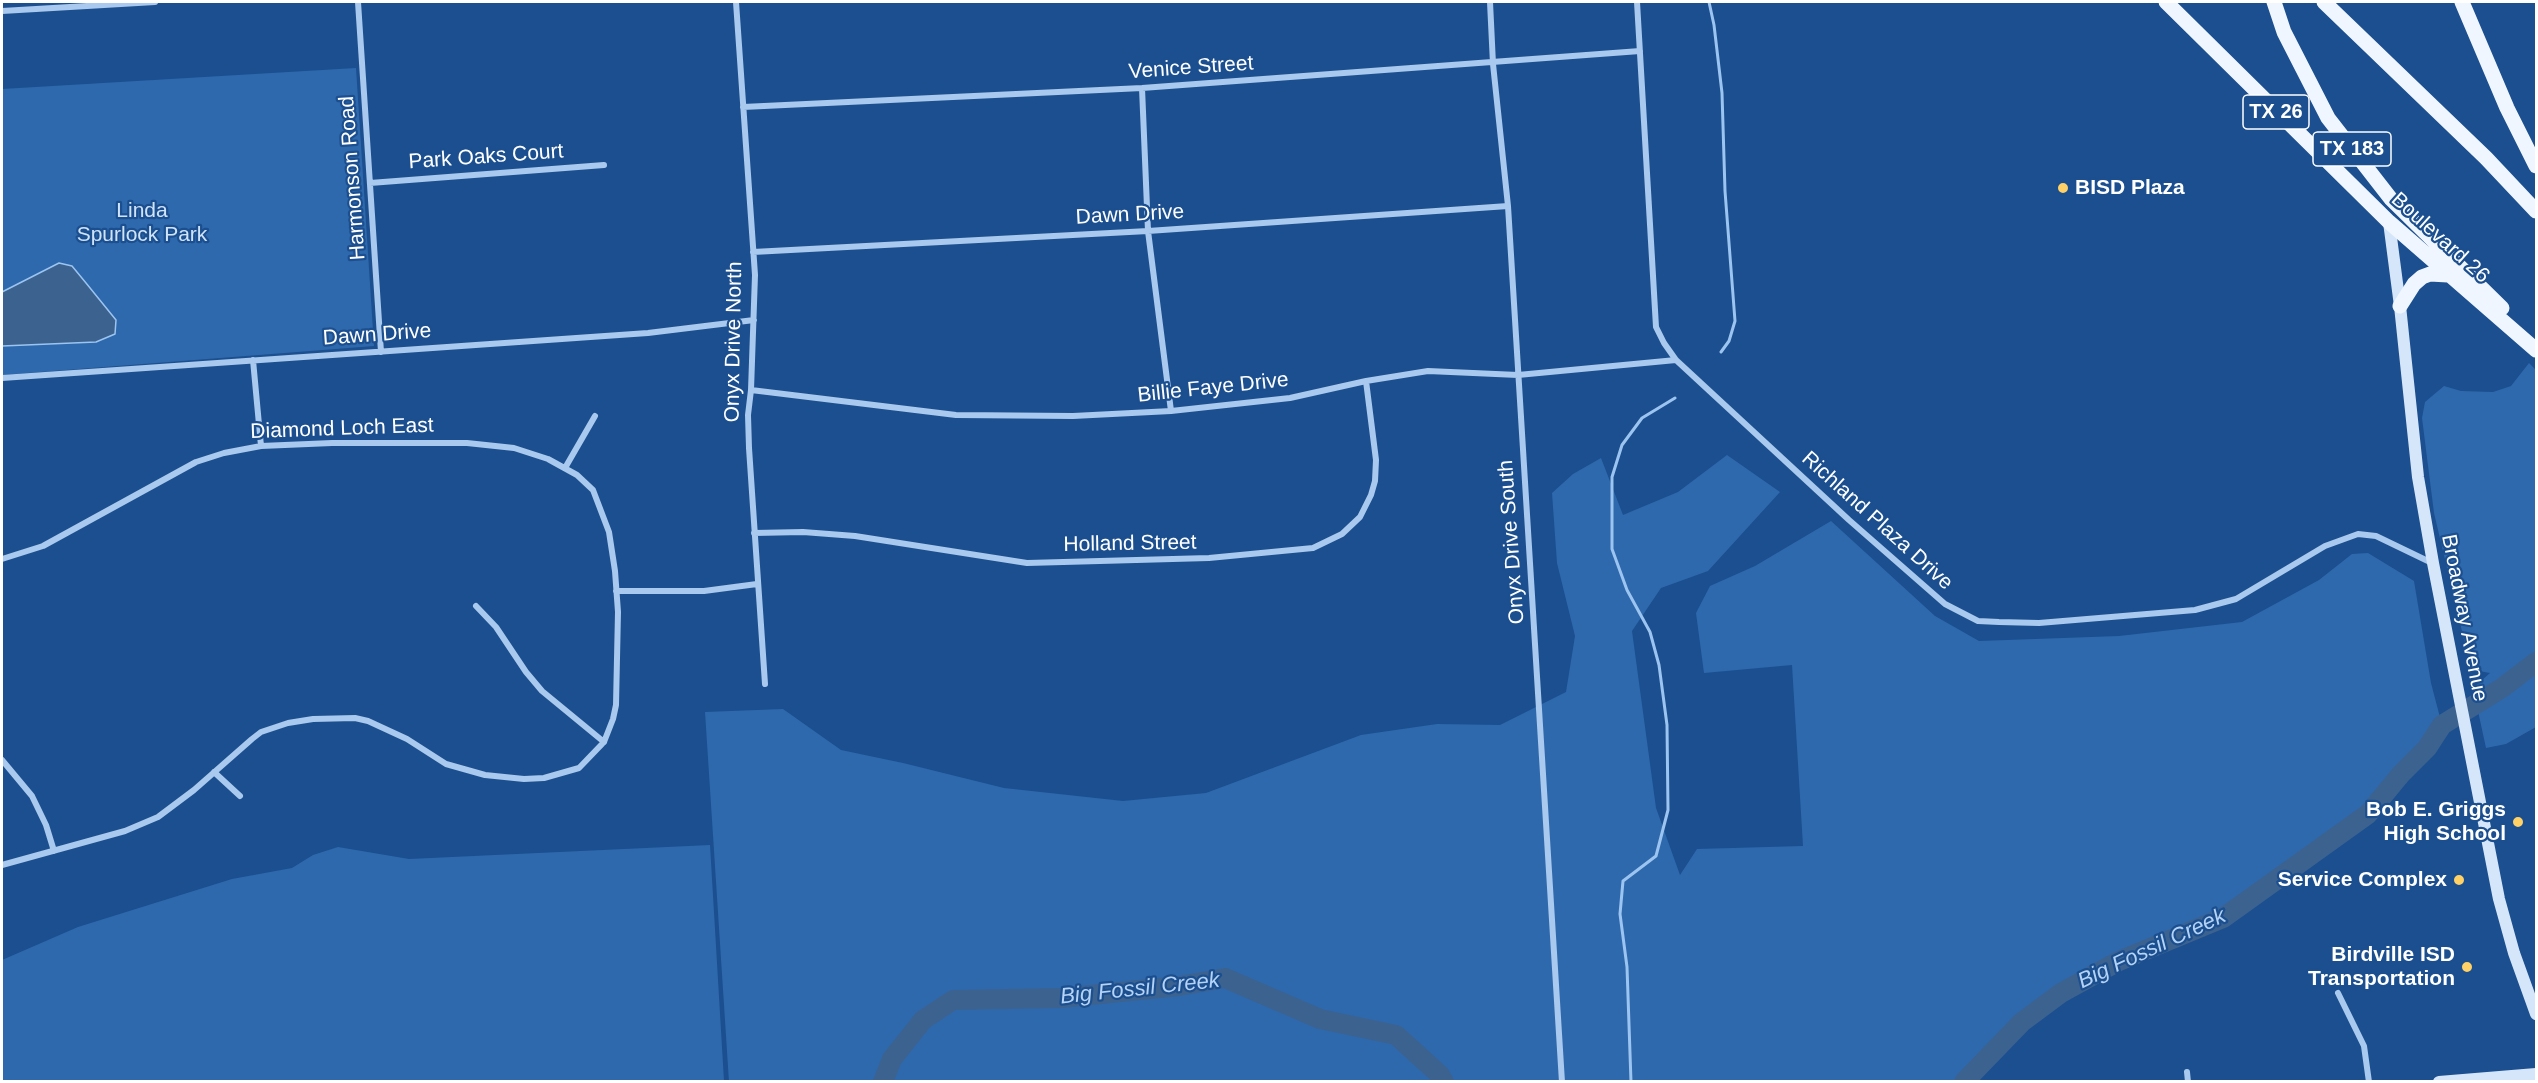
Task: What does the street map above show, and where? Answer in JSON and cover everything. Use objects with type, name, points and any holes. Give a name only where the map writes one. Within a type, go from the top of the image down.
[{"type":"main road","name":"Boulevard 26","points":[[2166,2],[2389,222],[2536,350]]},
{"type":"main road","name":"TX 183","points":[[2274,2],[2284,32],[2301,69],[2335,127],[2391,199],[2536,343]]},
{"type":"main road","points":[[2324,2],[2486,158],[2536,211]]},
{"type":"main road","points":[[2462,2],[2507,108],[2536,166]]},
{"type":"main road","name":"Broadway Avenue","points":[[2389,222],[2418,477],[2433,563],[2499,899],[2514,953],[2536,1014]]},
{"type":"main road","points":[[2400,306],[2414,284],[2422,277],[2430,274],[2448,275]]},
{"type":"main road","points":[[2439,1082],[2536,1074]]},
{"type":"street","points":[[2,11],[155,2]]},
{"type":"street","name":"Harmonson Road","points":[[358,2],[381,352]]},
{"type":"street","name":"Onyx Drive North","points":[[736,2],[753,252],[754,320],[748,426],[765,684]]},
{"type":"street","name":"Onyx Drive South","points":[[1490,2],[1493,64],[1508,206],[1562,1082]]},
{"type":"street","name":"Richland Plaza Drive","points":[[1637,2],[1656,327],[1664,343],[1676,360],[1916,580],[1945,603],[1978,621],[2039,623],[2195,610],[2217,606],[2236,599],[2325,546],[2358,534],[2376,536],[2433,563]]},
{"type":"street","name":"Venice Street","points":[[743,107],[1142,88],[1493,64],[1640,51]]},
{"type":"street","points":[[1142,88],[1149,231],[1171,411]]},
{"type":"street","name":"Park Oaks Court","points":[[370,183],[604,165]]},
{"type":"street","name":"Dawn Drive","points":[[753,252],[1149,231],[1508,206]]},
{"type":"street","name":"Dawn Drive","points":[[2,378],[648,333],[754,320]]},
{"type":"street","points":[[253,360],[261,446]]},
{"type":"street","name":"Billie Faye Drive","points":[[751,390],[956,415],[1063,416],[1171,411],[1290,398],[1366,381],[1428,371],[1518,375],[1676,360]]},
{"type":"street","name":"Holland Street","points":[[754,533],[804,532],[855,536],[1027,563],[1209,558],[1313,548],[1342,534],[1360,517],[1371,495],[1375,481],[1376,460],[1366,381]]},
{"type":"street","points":[[565,468],[595,416]]},
{"type":"street","name":"Diamond Loch East","points":[[2,556],[43,546],[196,462],[224,453],[261,446],[332,443],[467,443],[514,448],[549,459],[577,475],[593,490],[609,532],[616,591],[616,705],[610,732],[604,742]]},
{"type":"street","points":[[616,591],[704,591],[758,584]]},
{"type":"street","points":[[2,865],[125,831],[158,817],[261,732],[288,723],[313,719],[355,718],[368,721],[407,739],[446,764],[505,778],[544,778],[579,768],[604,742],[542,691],[526,672],[496,627],[476,606]]},
{"type":"street","points":[[2,760],[32,796],[46,825],[54,851]]},
{"type":"street","points":[[214,772],[240,796]]},
{"type":"street","points":[[2338,993],[2364,1046],[2369,1082]]},
{"type":"street","points":[[2187,1072],[2188,1082]]},
{"type":"green space","name":"Linda Spurlock Park","points":[[356,68],[374,346],[2,375],[2,89]]},
{"type":"green space","points":[[2529,363],[2536,370],[2536,727],[2506,744],[2486,748],[2473,688],[2490,673],[2479,671],[2470,665],[2434,513],[2422,418],[2425,402],[2444,386],[2461,391],[2493,392],[2511,386]]},
{"type":"green space","points":[[1727,455],[1780,492],[1708,571],[1661,588],[1632,631],[1656,808],[1680,875],[1697,849],[1803,846],[1792,665],[1704,673],[1696,613],[1710,586],[1755,566],[1831,521],[1935,616],[1979,641],[2119,636],[2242,622],[2319,580],[2352,554],[2368,553],[2414,581],[2431,683],[2442,725],[2368,814],[2223,918],[2119,961],[2061,993],[2022,1022],[1964,1081],[729,1082],[705,712],[783,709],[841,750],[1004,788],[1123,801],[1206,793],[1361,735],[1437,724],[1500,725],[1566,692],[1575,636],[1557,563],[1552,493],[1573,474],[1601,458],[1623,515],[1678,492]]},
{"type":"green space","points":[[710,845],[724,1081],[2,1081],[2,960],[78,927],[232,879],[292,868],[313,855],[338,847],[409,859]]},
{"type":"shaded area","points":[[59,263],[72,266],[116,320],[115,334],[96,342],[2,346],[2,292]]},
{"type":"waterway","points":[[1709,2],[1722,93],[1725,191],[1735,321],[1729,341],[1721,352]]},
{"type":"waterway","points":[[1631,1082],[1627,967],[1620,914],[1623,881],[1656,856],[1668,810],[1667,725],[1659,665],[1650,632],[1627,590],[1612,549],[1612,477],[1622,445],[1642,418],[1675,398]]},
{"type":"waterway","name":"Big Fossil Creek","points":[[1964,1082],[2022,1022],[2061,993],[2119,961],[2223,918],[2368,814],[2401,774],[2427,748],[2442,725],[2502,688],[2536,662]]},
{"type":"waterway","name":"Big Fossil Creek","points":[[883,1082],[892,1059],[923,1020],[953,1000],[1061,998],[1179,986],[1225,978],[1320,1019],[1396,1035],[1440,1075],[1444,1082]]},
{"type":"place","name":"BISD Plaza","points":[[2063,188]]},
{"type":"place","name":"Bob E. Griggs High School","points":[[2518,822]]},
{"type":"place","name":"Service Complex","points":[[2459,880]]},
{"type":"place","name":"Birdville ISD Transportation","points":[[2467,967]]}]
